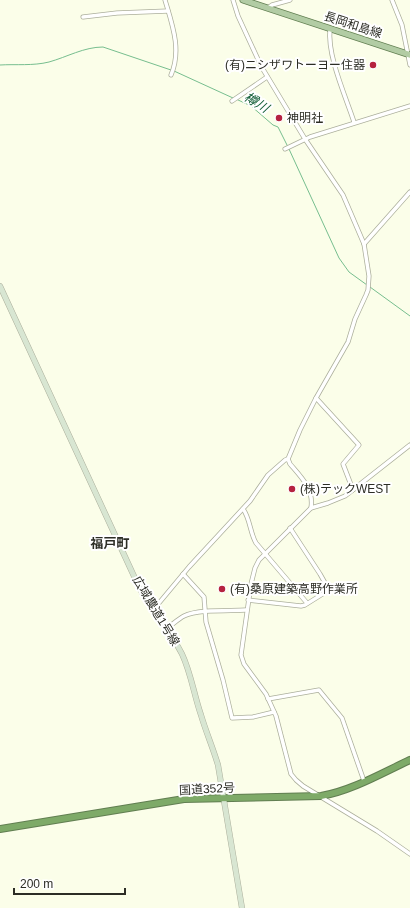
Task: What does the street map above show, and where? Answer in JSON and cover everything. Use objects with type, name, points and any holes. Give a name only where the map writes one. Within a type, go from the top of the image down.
[{"type":"highway","name":"国道352号","points":[[0,830],[184,800],[321,796],[338,792],[410,760]]},
{"type":"main road","name":"長岡和島線","points":[[244,0],[409,54]]},
{"type":"street","points":[[164,0],[175,38],[174,67],[171,74]]},
{"type":"street","points":[[152,609],[250,501],[268,475],[288,459],[316,398],[348,342],[355,319],[368,290],[369,282],[364,244],[343,195],[305,139],[267,77],[238,16],[233,0]]},
{"type":"street","points":[[268,8],[272,5],[290,0]]},
{"type":"street","points":[[392,0],[402,25],[410,65]]},
{"type":"street","points":[[83,17],[168,10]]},
{"type":"street","points":[[330,29],[329,37],[334,63],[354,122]]},
{"type":"street","points":[[233,100],[267,77]]},
{"type":"street","points":[[284,149],[305,139],[354,122],[410,106]]},
{"type":"street","points":[[364,244],[410,192]]},
{"type":"street","name":"広域農道1号線","points":[[0,286],[139,586],[152,609],[176,643],[188,670],[201,715],[215,754],[242,908]]},
{"type":"street","points":[[316,398],[359,445],[342,464],[353,490]]},
{"type":"street","points":[[410,445],[353,490],[339,499],[311,508],[259,560],[255,568],[248,600],[241,648],[244,664],[263,689],[274,712],[293,777],[303,786],[377,831],[410,854]]},
{"type":"street","points":[[288,459],[309,490],[312,501],[311,508]]},
{"type":"street","points":[[242,509],[245,512],[253,537],[307,603]]},
{"type":"street","points":[[248,600],[301,606],[329,590],[290,528]]},
{"type":"street","points":[[183,574],[202,594],[206,612],[206,622],[223,680],[232,718],[253,717],[274,712]]},
{"type":"street","points":[[166,629],[182,616],[188,614],[246,610]]},
{"type":"street","points":[[268,699],[319,690],[342,718],[364,781]]},
{"type":"waterway","name":"樽川","points":[[0,65],[49,62],[82,50],[103,47],[171,70]]},
{"type":"waterway","name":"樽川","points":[[174,71],[233,98]]},
{"type":"waterway","name":"樽川","points":[[236,99],[251,106],[273,125],[278,127],[288,147]]},
{"type":"waterway","name":"樽川","points":[[289,149],[339,258],[349,272],[367,285]]},
{"type":"waterway","name":"樽川","points":[[370,287],[410,316]]},
{"type":"place","name":"(有)ニシザワトーヨー住器","points":[[373,65]]},
{"type":"place","name":"神明社","points":[[279,118]]},
{"type":"place","name":"(株)テックWEST","points":[[292,489]]},
{"type":"place","name":"(有)桑原建築高野作業所","points":[[222,589]]},
{"type":"district","name":"福戸町","points":[[110,543]]}]
